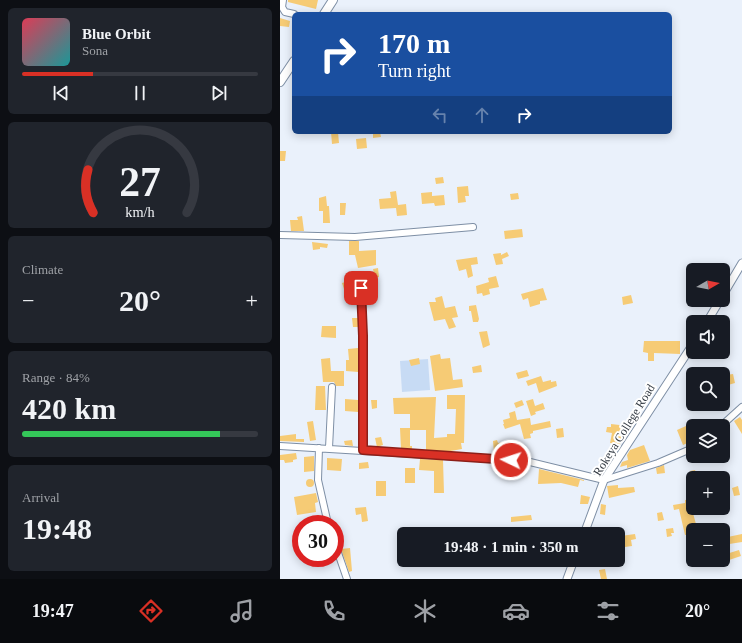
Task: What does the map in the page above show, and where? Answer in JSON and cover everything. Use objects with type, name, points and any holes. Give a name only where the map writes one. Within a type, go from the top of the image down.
[{"type":"main road","points":[[325,12],[333,0]]},
{"type":"main road","points":[[280,82],[292,64]]},
{"type":"street","points":[[283,0],[282,7],[285,12],[292,14]]},
{"type":"street","points":[[280,235],[355,237],[473,227]]},
{"type":"street","points":[[730,283],[742,263]]},
{"type":"street","points":[[361,288],[363,336],[363,450]]},
{"type":"street","name":"Rokeya College Road","points":[[587,527],[604,480],[686,355]]},
{"type":"street","points":[[329,448],[332,387]]},
{"type":"street","points":[[729,419],[742,407]]},
{"type":"street","points":[[280,446],[526,461],[604,480],[658,464],[686,451]]},
{"type":"street","points":[[319,448],[318,480],[326,515]]},
{"type":"street","points":[[343,567],[347,579]]},
{"type":"street","points":[[567,579],[571,567]]},
{"type":"shaded area","points":[[428,359],[430,390],[402,392],[400,361]]},
{"type":"building","points":[[288,0],[318,0],[316,9],[288,2]]},
{"type":"building","points":[[280,18],[290,21],[289,27],[280,26]]},
{"type":"building","points":[[331,134],[338,134],[339,143],[332,144]]},
{"type":"building","points":[[373,134],[380,134],[381,137],[373,138]]},
{"type":"building","points":[[366,138],[367,148],[357,149],[356,139]]},
{"type":"building","points":[[280,151],[286,151],[285,161],[280,161]]},
{"type":"building","points":[[443,177],[444,183],[436,184],[435,178]]},
{"type":"building","points":[[468,186],[469,196],[465,196],[466,202],[458,203],[457,187]]},
{"type":"building","points":[[396,191],[398,205],[406,204],[407,215],[397,216],[396,208],[380,209],[379,199],[391,198],[390,192]]},
{"type":"building","points":[[432,192],[432,196],[444,195],[445,205],[435,206],[434,203],[422,204],[421,193]]},
{"type":"building","points":[[518,193],[519,199],[511,200],[510,194]]},
{"type":"building","points":[[326,196],[327,206],[329,206],[330,223],[323,223],[323,211],[319,211],[319,198]]},
{"type":"building","points":[[340,203],[346,203],[345,215],[340,215]]},
{"type":"building","points":[[302,216],[304,231],[291,231],[290,220],[298,220],[297,217]]},
{"type":"building","points":[[522,229],[523,237],[505,239],[504,231]]},
{"type":"building","points":[[349,241],[359,241],[359,251],[376,250],[376,265],[358,268],[355,255],[349,255]]},
{"type":"building","points":[[312,242],[328,244],[327,248],[320,247],[320,249],[313,250]]},
{"type":"building","points":[[507,252],[509,256],[502,259],[503,264],[496,265],[493,254],[501,253],[501,255]]},
{"type":"building","points":[[477,257],[478,264],[471,265],[473,276],[468,278],[466,269],[459,271],[456,260]]},
{"type":"building","points":[[378,268],[379,277],[375,278],[373,269]]},
{"type":"building","points":[[496,276],[499,287],[489,289],[490,294],[483,296],[482,293],[477,294],[476,286],[489,282],[488,278]]},
{"type":"building","points":[[352,280],[354,286],[344,289],[342,283]]},
{"type":"building","points":[[543,288],[547,300],[540,301],[540,304],[530,307],[528,298],[523,300],[521,294]]},
{"type":"building","points":[[631,295],[633,303],[623,305],[622,297]]},
{"type":"building","points":[[442,296],[445,308],[455,306],[458,317],[452,318],[456,327],[449,329],[445,319],[434,321],[429,302],[436,302],[435,298]]},
{"type":"building","points":[[476,305],[479,319],[478,322],[473,322],[471,311],[469,311],[469,306]]},
{"type":"building","points":[[352,318],[358,318],[358,327],[353,327]]},
{"type":"building","points":[[322,326],[336,326],[336,338],[321,337]]},
{"type":"building","points":[[487,331],[490,345],[483,348],[479,332]]},
{"type":"building","points":[[644,341],[680,341],[680,354],[654,353],[654,361],[648,361],[648,353],[643,352]]},
{"type":"building","points":[[358,348],[358,372],[346,371],[346,360],[349,360],[348,349]]},
{"type":"building","points":[[440,354],[441,359],[450,358],[453,380],[462,379],[463,387],[435,391],[430,356]]},
{"type":"building","points":[[330,358],[331,371],[344,371],[344,386],[336,386],[334,382],[323,382],[321,359]]},
{"type":"building","points":[[419,358],[420,364],[411,366],[409,360]]},
{"type":"building","points":[[481,365],[482,372],[473,373],[472,367]]},
{"type":"building","points":[[527,370],[529,376],[518,379],[516,373]]},
{"type":"building","points":[[730,374],[733,374],[735,383],[730,384]]},
{"type":"building","points":[[541,376],[543,382],[551,380],[551,382],[556,381],[557,386],[539,393],[536,383],[528,386],[526,381]]},
{"type":"building","points":[[316,386],[325,386],[326,410],[315,410]]},
{"type":"building","points":[[447,395],[465,395],[464,443],[461,443],[462,449],[445,452],[426,450],[426,430],[410,430],[410,414],[394,414],[393,398],[436,397],[434,438],[447,437],[447,434],[455,434],[456,409],[447,409]]},
{"type":"building","points":[[345,399],[358,400],[358,412],[345,411]]},
{"type":"building","points":[[533,399],[535,406],[543,403],[545,409],[535,412],[536,414],[531,416],[526,401]]},
{"type":"building","points":[[371,400],[377,400],[377,408],[372,409]]},
{"type":"building","points":[[522,400],[524,405],[516,408],[514,403]]},
{"type":"building","points":[[515,411],[517,420],[530,418],[531,425],[550,421],[551,427],[533,431],[533,433],[530,434],[531,438],[524,439],[520,424],[505,429],[503,424],[503,420],[510,418],[509,413]]},
{"type":"building","points":[[740,417],[742,420],[742,434],[734,421]]},
{"type":"building","points":[[313,421],[316,440],[310,441],[307,422]]},
{"type":"building","points":[[611,424],[628,426],[627,433],[622,432],[620,445],[610,443],[612,433],[606,432],[607,427],[611,427]]},
{"type":"building","points":[[686,426],[686,444],[683,445],[677,430]]},
{"type":"building","points":[[400,428],[410,428],[410,446],[412,446],[412,450],[401,449]]},
{"type":"building","points":[[563,428],[564,437],[557,438],[556,429]]},
{"type":"building","points":[[296,434],[296,439],[304,439],[304,442],[280,441],[280,436]]},
{"type":"building","points":[[381,437],[383,445],[377,447],[375,438]]},
{"type":"building","points":[[352,440],[353,446],[345,445],[344,441]]},
{"type":"building","points":[[497,440],[498,443],[515,441],[517,454],[506,455],[506,451],[494,453],[493,441]]},
{"type":"building","points":[[644,445],[650,461],[627,468],[627,465],[620,467],[622,462],[628,460],[627,455],[630,450]]},
{"type":"building","points":[[296,453],[297,459],[293,460],[293,462],[285,463],[284,460],[280,460],[280,455]]},
{"type":"building","points":[[314,456],[314,471],[304,472],[304,457]]},
{"type":"building","points":[[327,458],[342,459],[341,471],[327,470]]},
{"type":"building","points":[[420,459],[443,460],[444,493],[434,493],[434,471],[419,470]]},
{"type":"building","points":[[368,462],[369,468],[359,469],[359,463]]},
{"type":"building","points":[[664,465],[665,473],[657,474],[656,468]]},
{"type":"building","points":[[405,468],[415,468],[415,483],[405,483]]},
{"type":"building","points":[[539,469],[584,481],[580,480],[578,487],[561,483],[538,484]]},
{"type":"building","points":[[310,479],[313,480],[313,486],[310,487],[307,486],[306,483],[307,480]]},
{"type":"building","points":[[376,481],[386,481],[386,496],[376,496]]},
{"type":"building","points":[[618,485],[618,488],[634,487],[635,492],[609,498],[607,486]]},
{"type":"building","points":[[738,486],[740,495],[734,496],[732,488]]},
{"type":"building","points":[[316,493],[318,502],[315,503],[316,512],[297,515],[294,497]]},
{"type":"building","points":[[581,495],[590,497],[588,504],[580,504]]},
{"type":"building","points":[[685,500],[686,515],[694,515],[696,523],[686,523],[685,535],[679,509],[674,510],[673,505],[685,503]]},
{"type":"building","points":[[601,504],[606,505],[605,515],[600,514]]},
{"type":"building","points":[[366,507],[368,521],[362,522],[361,514],[356,515],[355,508]]},
{"type":"building","points":[[662,512],[664,520],[658,521],[657,513]]},
{"type":"building","points":[[531,515],[532,520],[511,522],[511,517]]},
{"type":"building","points":[[673,528],[674,533],[671,533],[672,536],[667,537],[666,529]]},
{"type":"building","points":[[635,534],[636,539],[631,540],[632,546],[625,547],[625,535]]},
{"type":"building","points":[[742,534],[742,542],[730,544],[730,537]]},
{"type":"building","points":[[350,548],[352,571],[349,572],[344,558],[344,549]]},
{"type":"building","points":[[739,550],[741,556],[730,560],[730,553]]},
{"type":"building","points":[[605,569],[607,579],[601,579],[599,570]]},
{"type":"route","points":[[361,288],[360,300],[363,336],[363,450],[511,460]]}]
